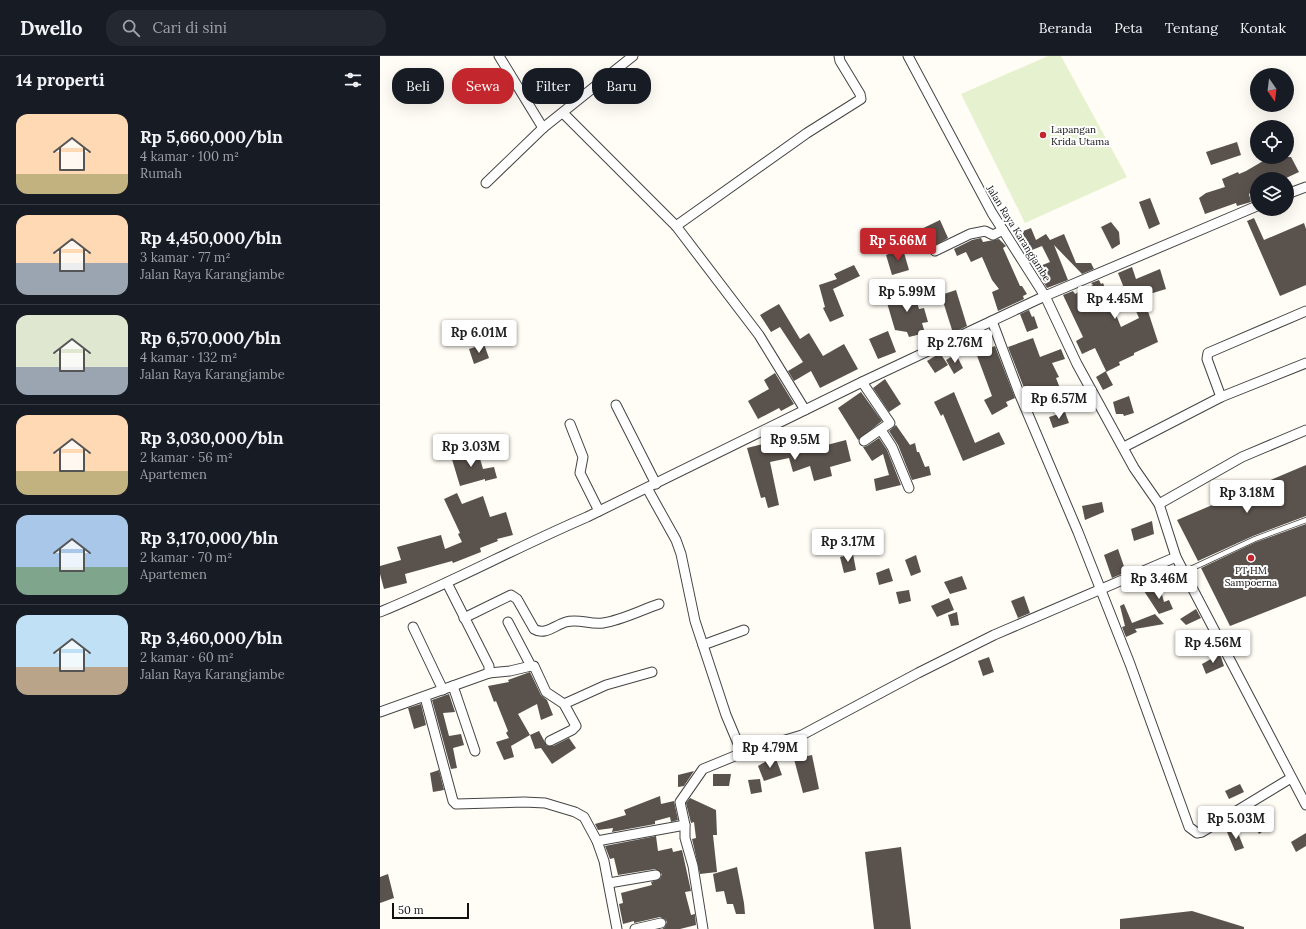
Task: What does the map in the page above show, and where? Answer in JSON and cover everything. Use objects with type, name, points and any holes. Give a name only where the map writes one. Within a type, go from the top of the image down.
[{"type":"street","points":[[499,56],[543,128]]},
{"type":"street","points":[[486,183],[543,128],[564,113],[633,56]]},
{"type":"street","points":[[676,226],[807,133],[861,99],[860,94],[838,56]]},
{"type":"street","name":"Jalan Raya Karangjambe","points":[[908,56],[951,138],[1003,230],[1045,296],[1077,364],[1124,447],[1134,468],[1158,504],[1176,557],[1306,805]]},
{"type":"street","points":[[564,113],[676,226],[759,335],[805,410]]},
{"type":"street","points":[[1294,191],[1306,187]]},
{"type":"street","points":[[380,612],[447,583],[656,484],[862,382],[1045,296],[1250,209]]},
{"type":"street","points":[[935,251],[970,234],[985,231],[993,235],[1003,230]]},
{"type":"street","points":[[1221,397],[1207,359],[1208,353],[1306,311]]},
{"type":"street","points":[[992,321],[1019,393],[1101,590],[1150,717],[1189,827],[1197,833],[1202,832],[1291,778]]},
{"type":"street","points":[[1124,447],[1221,397],[1306,363]]},
{"type":"street","points":[[862,382],[890,423],[864,441]]},
{"type":"street","points":[[616,405],[656,484]]},
{"type":"street","points":[[570,424],[583,456],[580,473],[599,511]]},
{"type":"street","points":[[881,430],[892,448],[909,488]]},
{"type":"street","points":[[1158,504],[1242,457],[1306,430]]},
{"type":"street","points":[[646,488],[668,525],[681,554],[690,602],[703,645],[742,753]]},
{"type":"street","points":[[703,929],[693,866],[685,838],[685,825],[680,802],[703,769],[742,753],[802,735],[918,673],[994,635],[1176,557]]},
{"type":"street","points":[[447,583],[489,666],[489,673]]},
{"type":"street","points":[[464,618],[511,596],[517,599],[534,629],[539,632],[544,632],[566,622],[582,621],[593,624],[604,623],[659,604]]},
{"type":"street","points":[[508,622],[531,666],[534,666],[538,671],[546,692],[564,704],[576,726],[572,730],[550,741]]},
{"type":"street","points":[[413,627],[443,690]]},
{"type":"street","points":[[703,645],[744,630]]},
{"type":"street","points":[[380,712],[489,673],[510,671],[531,666]]},
{"type":"street","points":[[564,704],[606,685],[652,672]]},
{"type":"street","points":[[453,686],[475,751]]},
{"type":"street","points":[[425,697],[453,801],[456,804],[524,802],[545,803],[575,812],[584,817],[597,841],[609,883],[617,929]]},
{"type":"street","points":[[597,841],[685,825]]},
{"type":"street","points":[[609,883],[656,875]]},
{"type":"street","points":[[635,929],[661,923]]},
{"type":"lane","points":[[1184,572],[1255,539],[1306,520]]},
{"type":"green space","name":"Lapangan Krida Utama","points":[[1048,56],[1061,56],[1127,177],[1025,223],[961,94]]},
{"type":"building","points":[[1237,142],[1241,155],[1211,165],[1206,152]]},
{"type":"building","points":[[1294,163],[1299,172],[1294,174],[1294,172],[1250,172],[1250,202],[1237,206],[1236,203],[1205,214],[1199,198],[1206,193],[1225,187],[1222,179],[1238,172],[1239,174],[1258,164],[1294,164]]},
{"type":"building","points":[[1150,198],[1160,224],[1149,229],[1139,202]]},
{"type":"building","points":[[1254,218],[1264,240],[1304,223],[1306,229],[1306,285],[1280,296],[1247,221]]},
{"type":"building","points":[[940,220],[948,238],[921,254],[911,234]]},
{"type":"building","points":[[1111,222],[1119,232],[1120,244],[1112,249],[1101,227]]},
{"type":"building","points":[[1031,228],[1036,240],[1046,234],[1050,240],[1064,234],[1076,263],[1091,263],[1094,269],[1082,274],[1054,245],[1068,280],[1047,288],[1035,268],[1050,262],[1042,246],[1027,252],[1018,233]]},
{"type":"building","points":[[981,238],[983,242],[999,239],[1006,246],[1003,248],[1020,286],[1022,286],[1027,294],[1023,296],[1024,299],[998,311],[992,292],[999,289],[992,280],[982,257],[971,262],[966,252],[957,256],[954,249],[972,240]]},
{"type":"building","points":[[903,249],[909,270],[892,275],[886,255]]},
{"type":"building","points":[[854,265],[860,276],[833,289],[844,316],[830,322],[823,308],[825,307],[819,285],[837,279],[834,274]]},
{"type":"building","points":[[1132,267],[1136,279],[1160,269],[1166,289],[1143,296],[1158,342],[1134,353],[1134,355],[1119,362],[1120,365],[1106,372],[1113,385],[1103,390],[1096,377],[1106,371],[1095,348],[1082,354],[1076,341],[1083,337],[1063,295],[1073,291],[1075,294],[1093,285],[1091,283],[1099,280],[1101,284],[1103,283],[1121,327],[1139,318],[1132,302],[1130,303],[1118,273]]},
{"type":"building","points":[[913,288],[919,309],[924,308],[928,322],[922,323],[925,333],[909,337],[907,332],[895,330],[885,296]]},
{"type":"building","points":[[956,290],[967,326],[953,333],[941,295]]},
{"type":"building","points":[[779,304],[800,339],[809,333],[823,356],[844,344],[858,369],[820,388],[811,371],[794,381],[788,371],[803,362],[780,327],[771,332],[760,315]]},
{"type":"building","points":[[1029,310],[1032,317],[1034,316],[1038,328],[1027,332],[1020,314]]},
{"type":"building","points":[[888,331],[896,352],[878,359],[869,339]]},
{"type":"building","points":[[1033,338],[1040,357],[1061,349],[1065,359],[1052,363],[1059,377],[1056,378],[1063,396],[1036,405],[1031,393],[1026,393],[1008,347]]},
{"type":"building","points":[[484,344],[489,358],[474,364],[469,349]]},
{"type":"building","points":[[995,346],[1015,398],[1006,402],[1008,406],[992,415],[984,400],[992,396],[976,353]]},
{"type":"building","points":[[940,353],[948,365],[935,373],[927,361]]},
{"type":"building","points":[[956,354],[963,368],[954,374],[946,360]]},
{"type":"building","points":[[775,373],[794,404],[781,411],[779,408],[758,419],[748,401],[769,389],[764,380]]},
{"type":"building","points":[[885,379],[901,404],[889,412],[873,388]]},
{"type":"building","points":[[861,392],[882,421],[858,440],[838,408]]},
{"type":"building","points":[[954,392],[975,443],[999,432],[1005,444],[963,461],[943,414],[941,416],[934,402]]},
{"type":"building","points":[[1129,396],[1134,413],[1124,416],[1123,414],[1116,414],[1113,402]]},
{"type":"building","points":[[1065,412],[1069,423],[1053,428],[1049,417]]},
{"type":"building","points":[[896,425],[910,445],[915,443],[917,452],[919,452],[925,467],[929,466],[931,475],[912,480],[898,445],[889,431]]},
{"type":"building","points":[[800,435],[801,440],[820,435],[823,446],[846,440],[851,461],[830,467],[832,476],[814,481],[810,466],[793,472],[789,458],[770,462],[779,505],[768,508],[765,497],[761,498],[747,448]]},
{"type":"building","points":[[879,438],[887,450],[901,485],[876,491],[874,479],[889,475],[883,454],[872,461],[863,447]]},
{"type":"building","points":[[477,448],[483,469],[494,467],[497,478],[485,481],[485,479],[460,486],[451,456]]},
{"type":"building","points":[[1306,465],[1306,516],[1253,536],[1198,561],[1177,520]]},
{"type":"building","points":[[457,493],[462,504],[483,496],[490,517],[506,512],[513,535],[497,539],[498,541],[480,548],[481,552],[453,563],[452,561],[405,574],[407,583],[384,589],[380,574],[380,566],[401,560],[397,547],[441,535],[445,549],[462,542],[458,534],[460,533],[444,499]]},
{"type":"building","points":[[1102,502],[1104,512],[1085,520],[1082,506]]},
{"type":"building","points":[[1152,521],[1154,534],[1134,541],[1131,529]]},
{"type":"building","points":[[1306,524],[1306,596],[1230,626],[1201,568],[1256,542]]},
{"type":"building","points":[[1118,549],[1126,572],[1112,578],[1104,555]]},
{"type":"building","points":[[853,554],[856,570],[844,573],[840,557]]},
{"type":"building","points":[[916,555],[921,572],[911,576],[905,560]]},
{"type":"building","points":[[889,568],[893,581],[879,585],[876,573]]},
{"type":"building","points":[[962,576],[967,589],[950,594],[944,582]]},
{"type":"building","points":[[1160,587],[1164,602],[1169,600],[1173,609],[1159,614],[1144,591]]},
{"type":"building","points":[[909,590],[911,601],[899,604],[896,592]]},
{"type":"building","points":[[1024,596],[1030,613],[1018,618],[1011,601]]},
{"type":"building","points":[[949,598],[954,610],[937,617],[931,606]]},
{"type":"building","points":[[1124,604],[1132,623],[1155,614],[1164,624],[1135,629],[1137,632],[1126,637],[1122,627],[1125,626],[1120,606]]},
{"type":"building","points":[[1196,609],[1201,618],[1186,625],[1180,619]]},
{"type":"building","points":[[957,612],[959,625],[951,626],[948,615]]},
{"type":"building","points":[[1220,654],[1224,666],[1206,674],[1202,664]]},
{"type":"building","points":[[989,657],[994,672],[983,676],[978,661]]},
{"type":"building","points":[[530,672],[541,695],[547,700],[553,715],[541,720],[537,704],[518,714],[530,735],[511,746],[514,757],[504,760],[496,742],[509,738],[506,733],[508,731],[496,701],[494,702],[488,686],[509,682],[508,680]]},
{"type":"building","points":[[449,694],[455,712],[443,713],[449,736],[461,734],[464,745],[453,748],[457,768],[451,769],[432,700]]},
{"type":"building","points":[[421,704],[426,725],[414,729],[408,708]]},
{"type":"building","points":[[539,731],[547,746],[553,746],[569,738],[576,748],[552,764],[541,748],[535,749],[530,735]]},
{"type":"building","points":[[812,755],[819,789],[803,793],[794,759]]},
{"type":"building","points":[[775,756],[782,775],[764,781],[758,766]]},
{"type":"building","points":[[439,770],[444,790],[433,792],[430,773]]},
{"type":"building","points":[[694,771],[684,786],[678,787],[678,775]]},
{"type":"building","points":[[713,774],[731,774],[729,786],[713,786]]},
{"type":"building","points":[[760,779],[762,792],[751,794],[748,780]]},
{"type":"building","points":[[1240,784],[1244,792],[1229,799],[1225,791]]},
{"type":"building","points":[[660,796],[661,804],[674,801],[678,820],[671,822],[670,817],[655,821],[655,824],[612,832],[613,828],[598,830],[595,824],[626,815],[624,810]]},
{"type":"building","points":[[690,798],[716,810],[717,835],[713,835],[717,872],[700,874],[692,839],[696,838],[694,822],[691,823],[686,803]]},
{"type":"building","points":[[1263,815],[1270,827],[1259,834],[1252,821]]},
{"type":"building","points":[[1236,828],[1244,848],[1235,851],[1227,832]]},
{"type":"building","points":[[1306,833],[1306,846],[1296,852],[1291,842]]},
{"type":"building","points":[[656,836],[658,851],[672,848],[673,852],[682,850],[691,891],[685,892],[691,915],[695,914],[696,925],[680,929],[662,929],[665,927],[667,922],[665,919],[660,917],[623,924],[619,904],[623,903],[621,893],[652,885],[651,882],[660,879],[662,874],[655,869],[618,875],[614,858],[610,859],[605,846]]},
{"type":"building","points":[[901,847],[911,929],[874,929],[865,852]]},
{"type":"building","points":[[737,867],[745,914],[736,914],[733,904],[727,904],[724,891],[716,892],[713,874]]},
{"type":"building","points":[[388,874],[394,898],[380,903],[380,877]]},
{"type":"building","points":[[1192,911],[1244,927],[1244,929],[1120,929],[1120,919]]},
{"type":"place","name":"Lapangan Krida Utama","points":[[1043,135]]},
{"type":"place","name":"PT HM Sampoerna","points":[[1251,558]]}]
